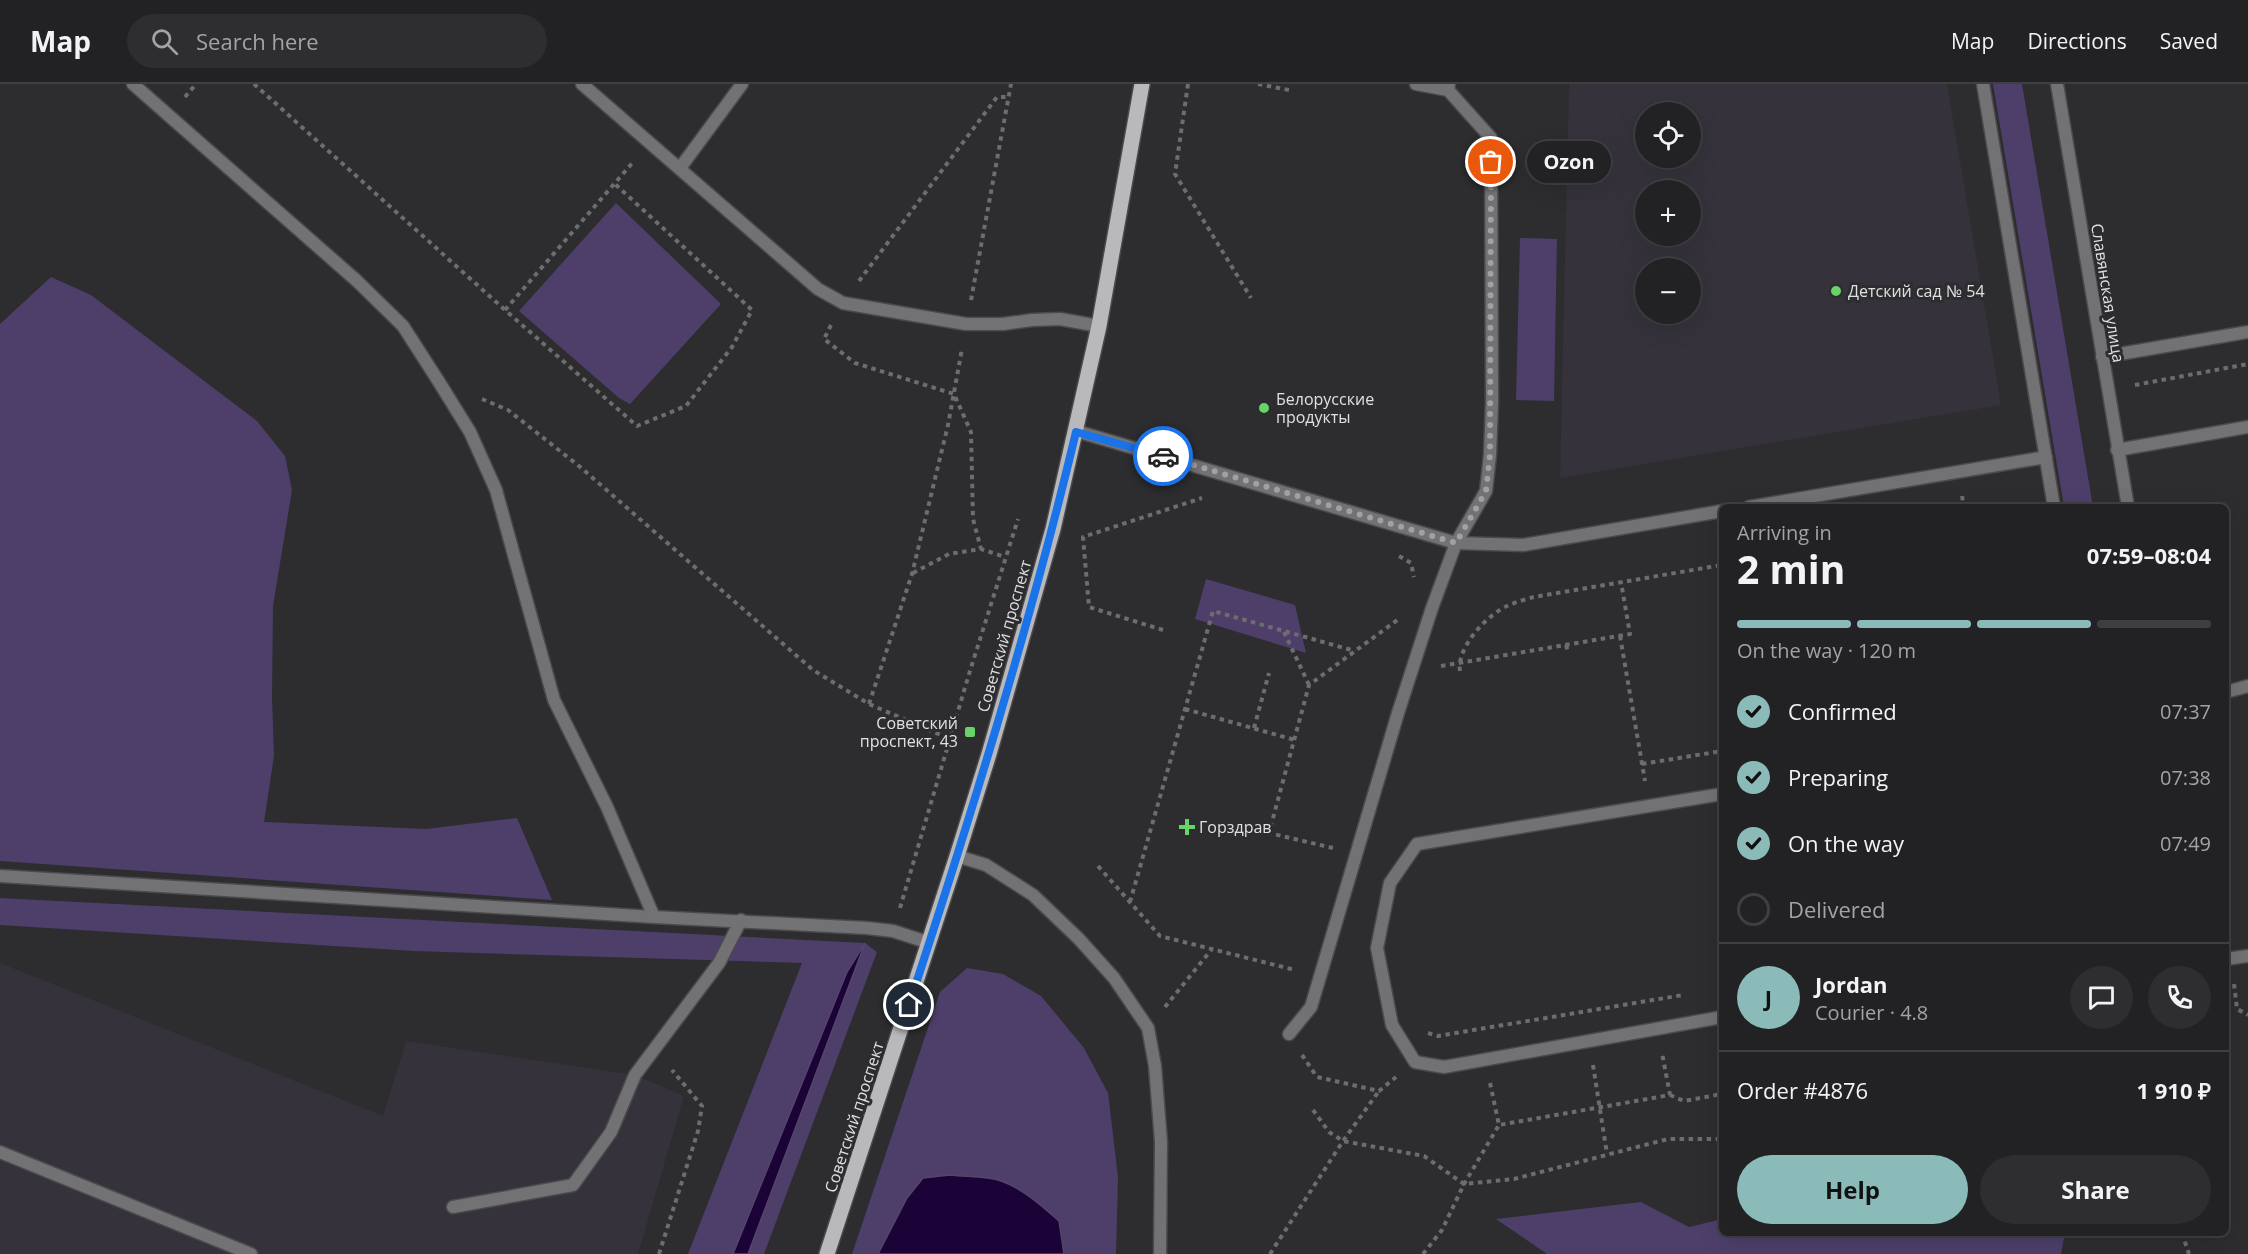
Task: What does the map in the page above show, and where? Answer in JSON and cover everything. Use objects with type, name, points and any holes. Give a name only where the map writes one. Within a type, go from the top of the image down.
[{"type":"main road","name":"Советский проспект","points":[[827,1254],[930,943],[989,754],[1050,540],[1100,326],[1142,84]]},
{"type":"street","points":[[133,84],[357,281],[403,326],[440,382],[471,432],[496,490],[554,700],[607,807],[654,917]]},
{"type":"street","points":[[582,84],[818,289],[843,303],[966,324],[1003,324],[1060,319],[1100,326]]},
{"type":"street","points":[[680,168],[742,84]]},
{"type":"street","points":[[1289,1034],[1311,1006],[1412,669],[1456,543],[1486,491],[1490,455],[1491,138],[1449,87],[1416,84]]},
{"type":"street","points":[[1983,84],[2054,504]]},
{"type":"street","name":"Славянская улица","points":[[2057,84],[2127,504]]},
{"type":"street","points":[[2102,357],[2248,332]]},
{"type":"street","points":[[2117,450],[2248,428]]},
{"type":"street","points":[[1076,432],[1456,543],[1523,545],[1719,512]]},
{"type":"street","points":[[1767,504],[2046,457]]},
{"type":"street","points":[[2229,691],[2248,686]]},
{"type":"street","points":[[1719,794],[1417,844],[1390,883],[1377,948],[1392,1025],[1415,1062],[1444,1067],[1719,1018]]},
{"type":"street","points":[[957,856],[986,865],[1033,895],[1079,939],[1114,978],[1148,1028],[1155,1065],[1161,1142],[1160,1254]]},
{"type":"street","points":[[0,876],[867,928],[893,932],[930,943]]},
{"type":"street","points":[[453,1207],[573,1185],[611,1132],[635,1075],[719,963],[741,920]]},
{"type":"street","points":[[2229,959],[2248,956]]},
{"type":"street","points":[[0,1152],[251,1254]]},
{"type":"path","points":[[254,84],[637,426],[686,406],[732,347],[752,310],[615,184]]},
{"type":"path","points":[[869,704],[912,574],[954,394],[1011,84]]},
{"type":"path","points":[[1188,84],[1175,174],[1251,298]]},
{"type":"path","points":[[1258,84],[1289,90]]},
{"type":"path","points":[[981,549],[973,519],[971,432],[954,394],[855,363],[825,339],[843,303],[997,97],[1009,97]]},
{"type":"path","points":[[505,310],[650,142]]},
{"type":"path","points":[[2135,385],[2248,364]]},
{"type":"path","points":[[440,382],[508,410],[579,466],[813,670],[869,704],[950,738]]},
{"type":"path","points":[[1163,630],[1089,607],[1083,537],[1200,498],[1211,501]]},
{"type":"path","points":[[893,932],[1018,519]]},
{"type":"path","points":[[912,574],[949,554],[981,549],[1005,557]]},
{"type":"path","points":[[1391,554],[1411,563],[1415,574],[1412,583]]},
{"type":"path","points":[[1460,671],[1458,664],[1461,653],[1487,618],[1507,606],[1534,597],[1719,566]]},
{"type":"path","points":[[1412,669],[1458,664],[1630,634],[1621,582]]},
{"type":"path","points":[[1130,902],[1213,611],[1355,651]]},
{"type":"path","points":[[1337,838],[1334,849],[1269,833],[1309,685],[1402,616],[1399,627]]},
{"type":"path","points":[[1284,632],[1309,685]]},
{"type":"path","points":[[1620,636],[1649,806]]},
{"type":"path","points":[[1566,645],[1568,652]]},
{"type":"path","points":[[1254,728],[1269,673]]},
{"type":"path","points":[[1185,709],[1295,740]]},
{"type":"path","points":[[1642,764],[1719,751]]},
{"type":"path","points":[[1098,866],[1160,936],[1320,975]]},
{"type":"path","points":[[1148,1028],[1212,949]]},
{"type":"path","points":[[2229,959],[2237,1009],[2248,1015]]},
{"type":"path","points":[[1420,1030],[1438,1036],[1687,994]]},
{"type":"path","points":[[1652,1000],[1670,1095]]},
{"type":"path","points":[[1423,1254],[1442,1230],[1464,1184],[1499,1125],[1480,1029]]},
{"type":"path","points":[[1289,1034],[1317,1077],[1379,1091]]},
{"type":"path","points":[[655,1048],[702,1106],[698,1131],[659,1254]]},
{"type":"path","points":[[1270,1254],[1343,1141],[1379,1091],[1415,1062]]},
{"type":"path","points":[[1499,1125],[1670,1095],[1684,1101],[1719,1095]]},
{"type":"path","points":[[1600,1107],[1607,1154]]},
{"type":"path","points":[[1312,1110],[1329,1132],[1343,1141],[1424,1156],[1464,1184],[1514,1179],[1668,1138],[1719,1139]]},
{"type":"path","points":[[2183,1236],[2189,1254]]},
{"type":"shaded area","name":"Детский сад № 54","points":[[1569,84],[1947,84],[2001,405],[1560,478]]},
{"type":"shaded area","points":[[1993,84],[2022,84],[2092,504],[2063,504]]},
{"type":"shaded area","points":[[616,203],[721,304],[630,404],[619,398],[519,311]]},
{"type":"shaded area","points":[[1520,238],[1557,239],[1554,401],[1516,400]]},
{"type":"shaded area","points":[[51,277],[91,295],[257,421],[285,456],[292,490],[273,606],[274,756],[264,822],[426,829],[517,818],[552,900],[0,861],[0,324]]},
{"type":"shaded area","points":[[1206,579],[1295,605],[1306,653],[1195,619]]},
{"type":"shaded area","points":[[0,898],[865,943],[877,952],[764,1254],[748,1254],[863,946],[847,972],[733,1254],[688,1254],[802,963],[414,951],[0,925]]},
{"type":"shaded area","points":[[865,943],[748,1254],[733,1254],[847,972]]},
{"type":"shaded area","points":[[0,963],[383,1116],[406,1041],[635,1075],[684,1096],[638,1254],[0,1254]]},
{"type":"shaded area","points":[[967,968],[1003,974],[1041,996],[1084,1048],[1108,1093],[1118,1177],[1116,1254],[852,1254],[940,992]]},
{"type":"shaded area","points":[[950,1175],[995,1179],[1024,1193],[1059,1221],[1064,1254],[878,1254],[907,1198],[923,1178]]},
{"type":"shaded area","points":[[1641,1202],[1689,1227],[1719,1220],[1719,1236],[1902,1236],[1908,1238],[1920,1236],[2064,1236],[2061,1254],[1547,1254],[1496,1219]]},
{"type":"way so far","points":[[1163,456],[1456,543],[1486,491],[1490,455],[1492,402],[1491,162]]},
{"type":"place","name":"Ozon","points":[[1491,162]]},
{"type":"place","name":"Детский сад № 54","points":[[1836,291]]},
{"type":"place","name":"Белорусские продукты","points":[[1264,408]]},
{"type":"place","name":"Советский проспект, 43","points":[[970,732]]},
{"type":"place","name":"Горздрав","points":[[1187,827]]},
{"type":"route","points":[[909,1005],[989,754],[1053,529],[1076,432],[1163,456]]}]
